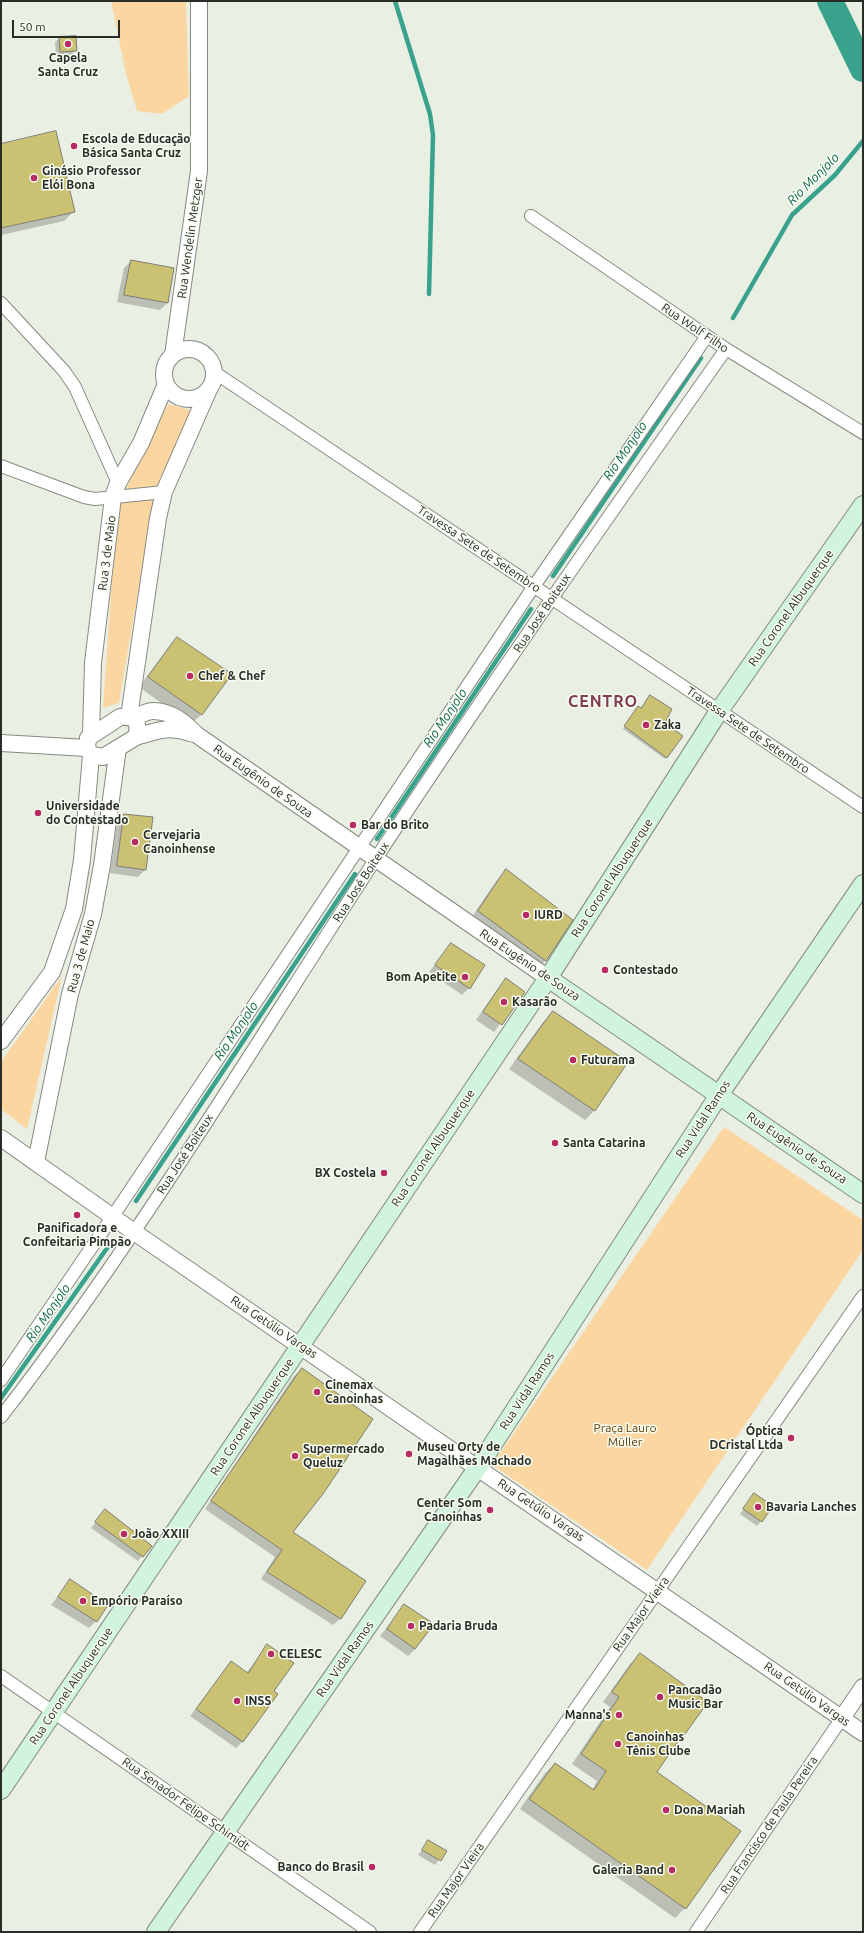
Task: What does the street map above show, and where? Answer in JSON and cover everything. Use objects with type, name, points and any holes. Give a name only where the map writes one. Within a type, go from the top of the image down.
[{"type":"main road","name":"Rua Coronel Albuquerque","points":[[1,1790],[548,978],[718,711],[863,505]]},
{"type":"main road","name":"Rua Vidal Ramos","points":[[156,1932],[478,1467],[719,1095],[863,884]]},
{"type":"main road","name":"Rua Eugênio de Souza","points":[[548,978],[863,1194]]},
{"type":"street","name":"Rua Wendelin Metzger","points":[[173,355],[199,171],[199,1]]},
{"type":"street","name":"Rua Wolf Filho","points":[[531,216],[726,349],[863,433]]},
{"type":"street","points":[[1,303],[64,371],[75,387],[116,490]]},
{"type":"street","name":"Rua José Boiteux","points":[[1,1380],[113,1216],[534,586],[707,336]]},
{"type":"street","points":[[136,738],[138,728],[136,722],[131,717],[158,518],[164,492],[213,381],[214,372],[212,364],[207,356],[199,351],[190,349],[173,355],[167,364],[164,374],[166,384],[172,392],[181,397],[191,399],[201,396],[209,389]]},
{"type":"street","name":"Rua José Boiteux","points":[[1,1417],[30,1379],[134,1232],[375,859],[552,598],[726,349]]},
{"type":"street","name":"Travessa Sete de Setembro","points":[[214,372],[863,808]]},
{"type":"street","name":"Rua 3 de Maio","points":[[1,1041],[54,969],[74,909],[86,817],[90,746],[92,663],[116,490],[141,443],[166,384]]},
{"type":"street","points":[[1,466],[84,497],[95,499],[116,490],[164,492]]},
{"type":"street","name":"Rua Eugênio de Souza","points":[[90,746],[120,717],[131,717],[153,711],[170,714],[183,721],[197,735],[358,848],[548,978]]},
{"type":"street","name":"Rua Eugênio de Souza","points":[[1,743],[90,746],[103,757],[136,738],[155,731],[174,728],[197,735]]},
{"type":"street","name":"Rua 3 de Maio","points":[[36,1162],[74,980],[92,914],[118,748]]},
{"type":"street","points":[[86,817],[108,819]]},
{"type":"street","points":[[54,969],[74,980]]},
{"type":"street","name":"Rua Getúlio Vargas","points":[[1,1138],[134,1232],[863,1733]]},
{"type":"street","name":"Rua Major Vieira","points":[[420,1932],[863,1296]]},
{"type":"street","name":"Rua Senador Felipe Schimidt","points":[[1,1676],[370,1932]]},
{"type":"street","points":[[842,1718],[863,1687]]},
{"type":"street","name":"Rua Francisco de Paula Pereira","points":[[696,1932],[842,1718]]},
{"type":"green space","points":[[111,1],[186,1],[189,96],[162,114],[137,111],[126,74]]},
{"type":"green space","points":[[168,404],[190,410],[149,528],[119,703],[103,708],[117,507]]},
{"type":"green space","points":[[62,976],[27,1129],[1,1109],[1,1062]]},
{"type":"green space","name":"Praça Lauro Müller","points":[[724,1127],[863,1220],[863,1250],[647,1570],[492,1465]]},
{"type":"building","name":"Capela Santa Cruz","points":[[76,36],[77,51],[60,52],[59,37]]},
{"type":"building","name":"Ginásio Professor Elói Bona","points":[[56,131],[75,212],[1,228],[1,144]]},
{"type":"building","points":[[131,260],[174,268],[168,303],[124,295]]},
{"type":"building","name":"Chef & Chef","points":[[177,637],[232,674],[202,715],[148,677]]},
{"type":"building","name":"Zaka","points":[[650,695],[672,709],[665,723],[683,736],[667,758],[624,726],[638,706],[641,708]]},
{"type":"building","name":"Cervejaria Canoinhense","points":[[124,814],[153,817],[146,870],[117,866]]},
{"type":"building","name":"IURD","points":[[506,869],[573,920],[546,961],[478,911]]},
{"type":"building","name":"Bom Apetite","points":[[451,943],[485,965],[470,989],[435,965]]},
{"type":"building","name":"Kasarão","points":[[506,978],[525,992],[502,1025],[483,1012]]},
{"type":"building","name":"Futurama","points":[[553,1011],[628,1062],[595,1111],[518,1059]]},
{"type":"building","name":"Supermercado Queluz","points":[[302,1368],[373,1419],[323,1494],[293,1532],[366,1581],[341,1619],[267,1572],[282,1550],[211,1501]]},
{"type":"building","name":"Bavaria Lanches","points":[[754,1493],[773,1506],[762,1522],[743,1509]]},
{"type":"building","name":"João XXIII","points":[[105,1509],[152,1546],[143,1557],[95,1522]]},
{"type":"building","name":"Empório Paraíso","points":[[70,1579],[108,1605],[97,1622],[58,1597]]},
{"type":"building","name":"Padaria Bruda","points":[[404,1604],[434,1624],[415,1649],[387,1629]]},
{"type":"building","name":"INSS","points":[[267,1644],[294,1663],[274,1691],[278,1694],[243,1742],[196,1709],[231,1661],[248,1673]]},
{"type":"building","points":[[640,1653],[708,1702],[657,1772],[741,1831],[686,1909],[529,1799],[555,1763],[594,1790],[606,1771],[581,1754],[619,1697],[612,1692]]},
{"type":"building","points":[[428,1840],[447,1851],[441,1861],[422,1850]]},
{"type":"waterway","points":[[395,1],[430,114],[433,135],[429,294]]},
{"type":"waterway","points":[[830,1],[863,69]]},
{"type":"waterway","name":"Rio Monjolo","points":[[733,318],[792,215],[835,175],[863,141]]},
{"type":"waterway","name":"Rio Monjolo","points":[[553,576],[701,358]]},
{"type":"waterway","name":"Rio Monjolo","points":[[377,839],[531,609]]},
{"type":"waterway","name":"Rio Monjolo","points":[[136,1201],[355,874]]},
{"type":"waterway","name":"Rio Monjolo","points":[[1,1398],[110,1244]]},
{"type":"place","name":"Capela Santa Cruz","points":[[68,44]]},
{"type":"place","name":"Escola de Educação Básica Santa Cruz","points":[[74,146]]},
{"type":"place","name":"Ginásio Professor Elói Bona","points":[[34,178]]},
{"type":"place","name":"Chef & Chef","points":[[190,676]]},
{"type":"place","name":"Zaka","points":[[646,725]]},
{"type":"place","name":"Universidade do Contestado","points":[[38,813]]},
{"type":"place","name":"Bar do Brito","points":[[353,825]]},
{"type":"place","name":"Cervejaria Canoinhense","points":[[135,842]]},
{"type":"place","name":"IURD","points":[[526,915]]},
{"type":"place","name":"Contestado","points":[[605,970]]},
{"type":"place","name":"Bom Apetite","points":[[465,977]]},
{"type":"place","name":"Kasarão","points":[[504,1002]]},
{"type":"place","name":"Futurama","points":[[573,1060]]},
{"type":"place","name":"Santa Catarina","points":[[555,1143]]},
{"type":"place","name":"BX Costela","points":[[384,1173]]},
{"type":"place","name":"Panificadora e Confeitaria Pimpão","points":[[77,1215]]},
{"type":"place","name":"Cinemax Canoinhas","points":[[317,1392]]},
{"type":"place","name":"Óptica DCristal Ltda","points":[[791,1438]]},
{"type":"place","name":"Museu Orty de Magalhães Machado","points":[[409,1454]]},
{"type":"place","name":"Supermercado Queluz","points":[[295,1456]]},
{"type":"place","name":"Bavaria Lanches","points":[[758,1507]]},
{"type":"place","name":"Center Som Canoinhas","points":[[490,1510]]},
{"type":"place","name":"João XXIII","points":[[124,1534]]},
{"type":"place","name":"Empório Paraíso","points":[[83,1601]]},
{"type":"place","name":"Padaria Bruda","points":[[411,1626]]},
{"type":"place","name":"CELESC","points":[[271,1654]]},
{"type":"place","name":"Pancadão Music Bar","points":[[660,1697]]},
{"type":"place","name":"INSS","points":[[237,1701]]},
{"type":"place","name":"Manna's","points":[[619,1715]]},
{"type":"place","name":"Canoinhas Tênis Clube","points":[[618,1744]]},
{"type":"place","name":"Dona Mariah","points":[[666,1810]]},
{"type":"place","name":"Banco do Brasil","points":[[372,1867]]},
{"type":"place","name":"Galeria Band","points":[[672,1870]]},
{"type":"district","name":"CENTRO","points":[[603,702]]}]
